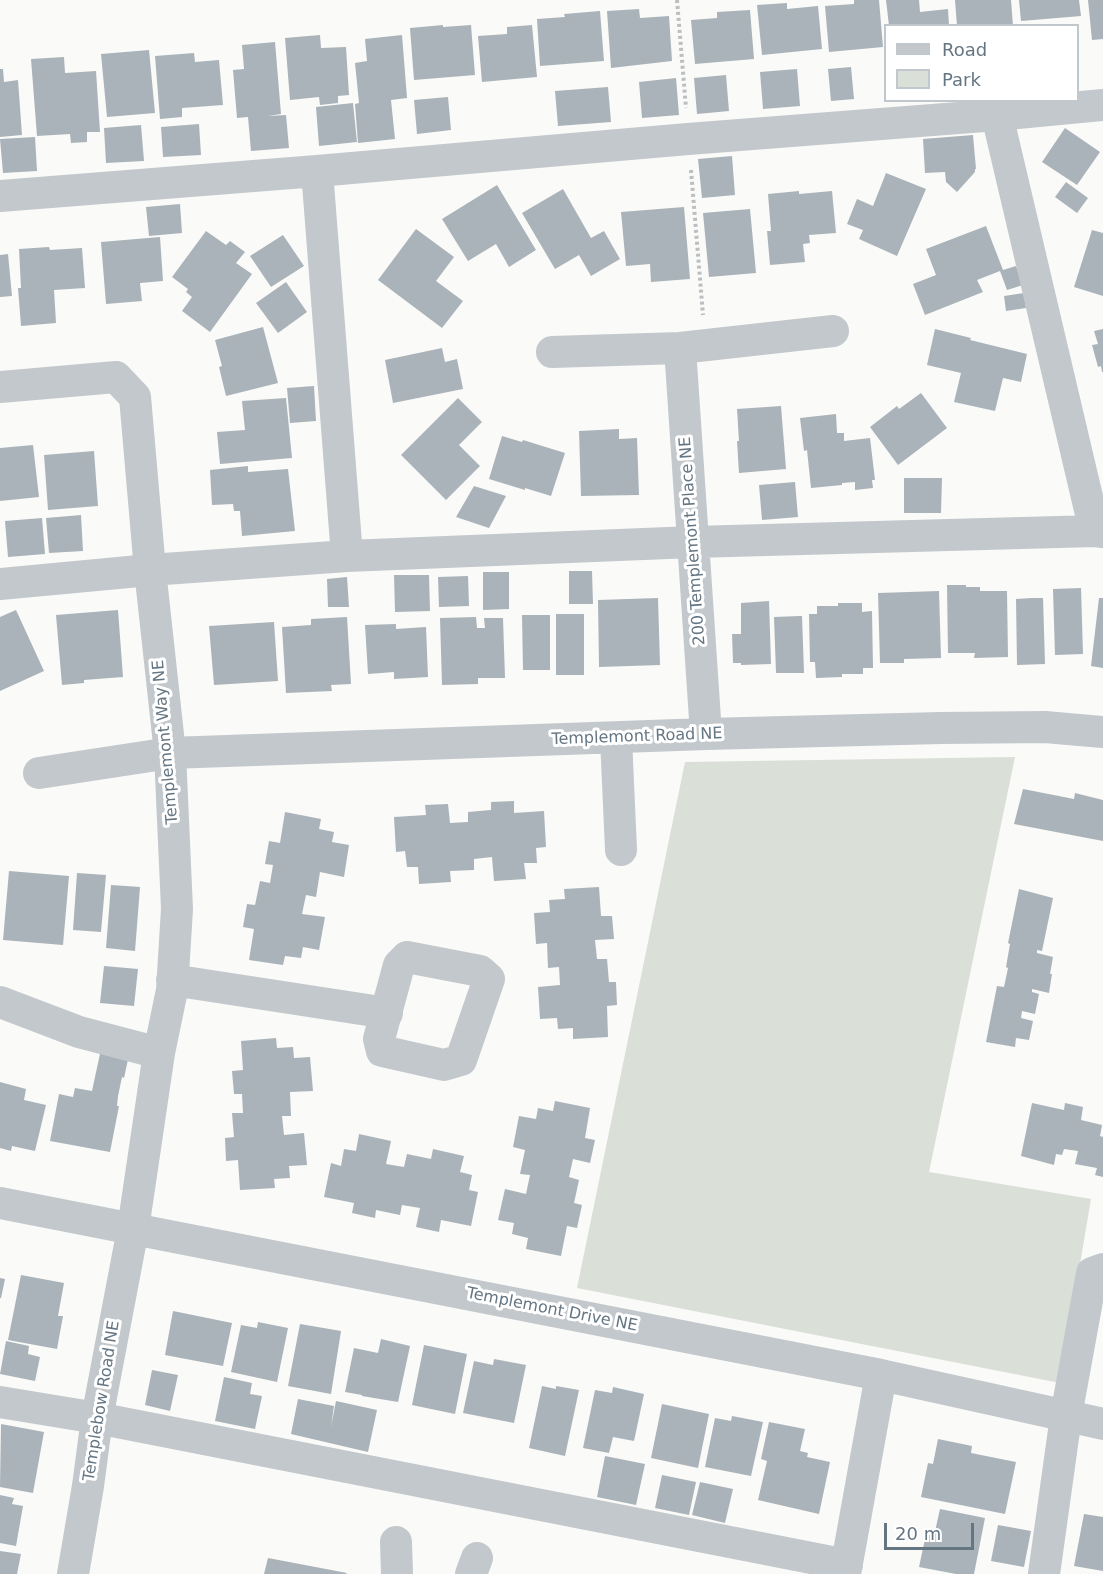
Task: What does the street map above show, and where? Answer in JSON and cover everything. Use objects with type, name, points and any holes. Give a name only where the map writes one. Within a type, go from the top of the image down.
[{"type":"street","points":[[0,196],[1103,105]]},
{"type":"street","points":[[0,584],[150,570],[347,556],[693,542],[1099,531],[997,115]]},
{"type":"street","points":[[317,171],[347,556]]},
{"type":"street","points":[[552,352],[680,348],[833,331]]},
{"type":"street","name":"200 Templemont Place NE","points":[[680,348],[706,734]]},
{"type":"street","name":"Templemont Way NE","points":[[0,387],[116,377],[135,397],[150,570],[170,753],[177,909],[172,980],[133,1228]]},
{"type":"street","name":"Templemont Road NE","points":[[39,773],[170,753],[706,734],[1045,726],[1103,732]]},
{"type":"street","points":[[616,738],[621,850]]},
{"type":"street","points":[[172,980],[387,1013]]},
{"type":"street","points":[[0,1002],[79,1032],[159,1053]]},
{"type":"street","name":"Templemont Drive NE","points":[[0,1203],[880,1375],[1103,1424]]},
{"type":"street","name":"Templebow Road NE","points":[[73,1574],[97,1418],[133,1228]]},
{"type":"street","points":[[1044,1574],[1066,1416],[1092,1273],[1103,1269]]},
{"type":"street","points":[[0,1402],[97,1418],[846,1570],[880,1375]]},
{"type":"street","points":[[396,1542],[398,1574]]},
{"type":"green space","points":[[1015,757],[929,1172],[1091,1199],[1060,1383],[577,1288],[685,762]]},
{"type":"building","points":[[854,0],[879,0],[883,47],[829,52],[825,6],[854,4]]},
{"type":"building","points":[[886,0],[919,0],[920,12],[948,9],[949,24],[889,24]]},
{"type":"building","points":[[955,0],[1011,0],[1013,24],[957,24]]},
{"type":"building","points":[[1019,0],[1079,0],[1081,16],[1021,21]]},
{"type":"building","points":[[1088,0],[1103,0],[1103,39],[1092,40]]},
{"type":"building","points":[[787,3],[787,9],[818,6],[822,49],[762,55],[757,5]]},
{"type":"building","points":[[639,9],[640,18],[669,16],[672,61],[611,68],[607,11]]},
{"type":"building","points":[[750,10],[754,59],[695,64],[691,20],[717,18],[717,12]]},
{"type":"building","points":[[600,11],[604,61],[540,66],[537,19]]},
{"type":"building","points":[[443,25],[443,27],[471,25],[475,75],[414,80],[410,28]]},
{"type":"building","points":[[532,25],[537,77],[482,82],[478,36],[507,34],[507,27]]},
{"type":"building","points":[[320,35],[321,48],[346,47],[349,95],[338,96],[338,103],[320,105],[319,97],[290,100],[285,38]]},
{"type":"building","points":[[402,35],[407,98],[391,100],[395,139],[358,143],[355,104],[359,103],[355,63],[367,61],[365,39]]},
{"type":"building","points":[[275,42],[281,114],[268,116],[286,115],[289,148],[251,151],[248,117],[237,118],[233,70],[244,69],[242,45]]},
{"type":"building","points":[[149,50],[155,113],[107,117],[101,54]]},
{"type":"building","points":[[194,53],[195,62],[219,60],[223,105],[182,108],[182,117],[160,119],[155,56]]},
{"type":"building","points":[[64,57],[65,73],[96,71],[100,132],[87,132],[87,142],[71,143],[70,134],[37,136],[31,59]]},
{"type":"building","points":[[851,67],[854,99],[831,101],[828,69]]},
{"type":"building","points":[[0,69],[3,69],[4,82],[18,80],[22,135],[0,137]]},
{"type":"building","points":[[797,69],[800,106],[763,109],[760,72]]},
{"type":"building","points":[[726,75],[729,111],[697,114],[694,78]]},
{"type":"building","points":[[676,78],[679,115],[642,118],[639,82]]},
{"type":"building","points":[[608,87],[611,122],[558,126],[555,91]]},
{"type":"building","points":[[448,97],[451,130],[417,134],[414,100]]},
{"type":"building","points":[[353,103],[357,142],[319,146],[316,107]]},
{"type":"building","points":[[199,124],[201,155],[163,157],[161,127]]},
{"type":"building","points":[[141,125],[144,161],[106,163],[104,128]]},
{"type":"building","points":[[1065,128],[1100,152],[1077,185],[1042,162]]},
{"type":"building","points":[[973,135],[976,169],[957,192],[946,182],[945,172],[925,173],[923,139]]},
{"type":"building","points":[[35,137],[37,171],[3,173],[0,139]]},
{"type":"building","points":[[732,156],[735,195],[702,198],[698,159]]},
{"type":"building","points":[[886,173],[926,189],[897,256],[859,239],[863,230],[847,224],[857,199],[873,206]]},
{"type":"building","points":[[1066,182],[1088,198],[1077,213],[1055,197]]},
{"type":"building","points":[[497,185],[536,250],[509,267],[496,244],[468,261],[442,219]]},
{"type":"building","points":[[563,189],[591,238],[604,231],[620,259],[591,276],[579,255],[555,269],[522,213]]},
{"type":"building","points":[[799,191],[799,194],[832,191],[836,233],[809,235],[810,243],[803,244],[805,262],[770,265],[767,231],[771,231],[768,194]]},
{"type":"building","points":[[180,204],[182,233],[149,236],[146,207]]},
{"type":"building","points":[[684,207],[690,279],[651,282],[650,264],[626,266],[621,212]]},
{"type":"building","points":[[750,209],[756,273],[709,277],[703,213]]},
{"type":"building","points":[[986,226],[1003,270],[1016,266],[1023,285],[1007,290],[1000,271],[977,280],[983,292],[925,315],[913,284],[936,275],[926,249]]},
{"type":"building","points":[[416,229],[454,257],[436,281],[463,301],[442,328],[378,280]]},
{"type":"building","points":[[1092,230],[1103,233],[1103,296],[1074,287]]},
{"type":"building","points":[[206,231],[226,245],[230,241],[245,252],[236,263],[252,274],[210,332],[182,311],[192,297],[186,292],[188,289],[172,277]]},
{"type":"building","points":[[283,235],[304,266],[271,287],[250,256]]},
{"type":"building","points":[[160,237],[163,281],[140,283],[142,301],[106,304],[101,242]]},
{"type":"building","points":[[49,247],[50,250],[82,248],[85,288],[54,290],[56,323],[21,326],[18,288],[21,288],[19,249]]},
{"type":"building","points":[[8,254],[12,296],[0,297],[0,255]]},
{"type":"building","points":[[286,282],[307,312],[278,333],[256,303]]},
{"type":"building","points":[[1024,293],[1026,308],[1006,311],[1004,296]]},
{"type":"building","points":[[263,327],[278,383],[226,396],[219,367],[222,366],[215,340]]},
{"type":"building","points":[[935,329],[1027,354],[1021,382],[1003,378],[995,411],[954,402],[961,373],[927,365]]},
{"type":"building","points":[[1103,329],[1102,372],[1101,366],[1098,367],[1092,345],[1098,344],[1094,331]]},
{"type":"building","points":[[442,348],[445,362],[457,359],[463,389],[393,403],[385,360]]},
{"type":"building","points":[[314,386],[316,421],[290,423],[287,388]]},
{"type":"building","points":[[921,393],[947,428],[898,465],[870,427],[897,406],[899,409]]},
{"type":"building","points":[[286,398],[292,458],[220,464],[217,432],[245,430],[242,401]]},
{"type":"building","points":[[458,398],[482,422],[459,445],[480,466],[446,500],[401,455]]},
{"type":"building","points":[[781,406],[786,469],[739,473],[737,409]]},
{"type":"building","points":[[836,414],[837,433],[844,433],[844,441],[870,438],[875,480],[872,480],[873,488],[855,490],[855,482],[811,488],[807,450],[804,451],[800,418]]},
{"type":"building","points":[[619,429],[619,439],[637,438],[639,495],[581,496],[579,431]]},
{"type":"building","points":[[502,436],[565,453],[551,496],[489,479]]},
{"type":"building","points":[[33,445],[39,497],[0,501],[0,448]]},
{"type":"building","points":[[94,451],[98,506],[48,510],[44,455]]},
{"type":"building","points":[[248,466],[248,472],[288,469],[295,531],[242,536],[240,511],[234,511],[233,504],[212,505],[210,470]]},
{"type":"building","points":[[904,478],[942,478],[941,513],[904,513]]},
{"type":"building","points":[[795,482],[798,517],[762,520],[759,485]]},
{"type":"building","points":[[474,486],[506,496],[489,528],[456,517]]},
{"type":"building","points":[[81,515],[83,551],[49,553],[46,518]]},
{"type":"building","points":[[42,518],[45,554],[8,557],[5,521]]},
{"type":"building","points":[[569,571],[592,571],[593,604],[569,604]]},
{"type":"building","points":[[483,572],[509,572],[509,609],[483,610]]},
{"type":"building","points":[[394,575],[429,575],[430,611],[395,612]]},
{"type":"building","points":[[468,576],[469,606],[439,607],[438,577]]},
{"type":"building","points":[[347,577],[349,607],[328,607],[327,579]]},
{"type":"building","points":[[947,585],[980,587],[980,591],[1007,591],[1008,657],[974,658],[975,653],[948,653]]},
{"type":"building","points":[[1081,588],[1083,654],[1055,655],[1053,589]]},
{"type":"building","points":[[939,591],[941,658],[904,659],[904,663],[880,663],[878,593]]},
{"type":"building","points":[[658,598],[660,665],[599,667],[598,600]]},
{"type":"building","points":[[1043,598],[1045,664],[1017,665],[1016,599]]},
{"type":"building","points":[[1099,598],[1103,598],[1103,668],[1091,666]]},
{"type":"building","points":[[769,601],[771,664],[733,663],[732,634],[741,634],[741,603]]},
{"type":"building","points":[[838,603],[862,603],[862,612],[872,611],[873,668],[863,668],[863,674],[816,678],[815,662],[810,662],[809,614],[817,614],[817,606],[838,606]]},
{"type":"building","points":[[16,610],[44,671],[0,691],[0,617]]},
{"type":"building","points":[[118,610],[123,677],[84,680],[84,683],[62,685],[56,615]]},
{"type":"building","points":[[556,614],[584,614],[584,675],[556,675]]},
{"type":"building","points":[[522,615],[550,615],[550,670],[523,670]]},
{"type":"building","points":[[802,616],[804,673],[776,673],[774,617]]},
{"type":"building","points":[[347,617],[351,684],[331,685],[332,691],[286,693],[282,627],[311,625],[311,619]]},
{"type":"building","points":[[476,617],[477,628],[485,628],[484,618],[503,618],[505,678],[478,678],[478,684],[442,685],[440,618]]},
{"type":"building","points":[[274,622],[278,681],[214,685],[209,626]]},
{"type":"building","points":[[396,624],[396,629],[426,627],[428,677],[394,679],[394,672],[368,674],[365,625]]},
{"type":"building","points":[[1023,789],[1074,799],[1075,793],[1103,800],[1103,841],[1014,824]]},
{"type":"building","points":[[514,801],[514,813],[544,811],[546,847],[536,848],[537,863],[524,863],[526,879],[494,881],[492,857],[474,859],[474,870],[450,871],[451,882],[419,884],[418,867],[407,867],[405,851],[396,852],[394,817],[426,815],[425,805],[448,804],[450,823],[468,822],[468,812],[491,810],[491,802]]},
{"type":"building","points":[[285,812],[321,819],[319,829],[334,832],[332,842],[349,845],[344,877],[320,872],[316,897],[306,895],[302,914],[325,917],[319,950],[303,947],[301,958],[285,956],[283,965],[249,960],[254,929],[243,927],[247,904],[255,905],[260,881],[270,883],[273,865],[265,864],[269,841],[280,843]]},
{"type":"building","points":[[9,871],[69,876],[63,945],[3,940]]},
{"type":"building","points":[[77,873],[106,875],[101,932],[73,930]]},
{"type":"building","points":[[111,885],[140,887],[135,951],[106,948]]},
{"type":"building","points":[[599,887],[601,916],[612,916],[614,939],[595,940],[597,959],[607,959],[609,982],[616,982],[617,1005],[607,1006],[608,1037],[573,1039],[573,1028],[558,1029],[557,1018],[540,1019],[538,987],[560,985],[559,967],[548,968],[547,943],[536,944],[534,913],[550,912],[549,900],[565,899],[564,889]]},
{"type":"building","points":[[1019,889],[1053,898],[1042,951],[1037,950],[1037,953],[1053,957],[1049,993],[1032,989],[1032,992],[1039,994],[1035,1014],[1022,1011],[1021,1018],[1033,1021],[1029,1040],[1016,1038],[1015,1047],[986,1042],[997,986],[1004,987],[1008,968],[1006,967],[1010,944],[1008,943]]},
{"type":"building","points":[[104,966],[138,969],[134,1006],[100,1003]]},
{"type":"building","points":[[276,1038],[277,1048],[293,1047],[294,1058],[310,1057],[313,1091],[290,1092],[291,1116],[282,1116],[284,1135],[304,1133],[307,1165],[289,1166],[290,1178],[274,1179],[275,1188],[240,1190],[238,1160],[226,1161],[225,1138],[234,1137],[232,1113],[243,1113],[242,1094],[234,1094],[232,1071],[243,1070],[241,1041]]},
{"type":"building","points":[[101,1049],[129,1055],[118,1096],[117,1106],[119,1106],[110,1152],[50,1141],[59,1094],[73,1097],[75,1088],[92,1091]]},
{"type":"building","points":[[0,1082],[26,1089],[24,1100],[46,1105],[35,1151],[12,1146],[11,1151],[0,1148]]},
{"type":"building","points":[[555,1101],[590,1108],[585,1138],[595,1140],[590,1163],[573,1159],[569,1177],[579,1180],[574,1203],[582,1205],[577,1228],[567,1226],[561,1256],[526,1249],[528,1238],[512,1234],[514,1223],[498,1220],[505,1189],[526,1194],[530,1175],[520,1174],[525,1150],[513,1147],[519,1116],[536,1119],[538,1108],[553,1111]]},
{"type":"building","points":[[1032,1103],[1064,1110],[1065,1103],[1083,1107],[1081,1120],[1102,1125],[1100,1136],[1103,1137],[1103,1177],[1095,1175],[1097,1168],[1075,1164],[1078,1151],[1064,1149],[1062,1155],[1056,1154],[1054,1165],[1021,1156]]},
{"type":"building","points":[[359,1134],[391,1141],[386,1164],[404,1167],[407,1154],[431,1159],[433,1149],[464,1156],[460,1172],[472,1175],[469,1190],[478,1192],[471,1226],[441,1220],[439,1232],[416,1227],[420,1208],[402,1205],[400,1215],[376,1210],[375,1218],[352,1213],[354,1203],[324,1197],[331,1163],[341,1166],[344,1149],[356,1151]]},
{"type":"building","points":[[21,1275],[64,1283],[58,1316],[63,1316],[57,1349],[8,1340]]},
{"type":"building","points":[[0,1278],[5,1279],[1,1298],[0,1298]]},
{"type":"building","points":[[173,1311],[232,1323],[223,1366],[165,1355]]},
{"type":"building","points":[[258,1322],[288,1328],[277,1382],[231,1372],[241,1325],[257,1328]]},
{"type":"building","points":[[300,1324],[341,1331],[331,1394],[288,1386]]},
{"type":"building","points":[[381,1339],[410,1346],[398,1402],[345,1392],[354,1348],[378,1353]]},
{"type":"building","points":[[6,1341],[29,1346],[28,1354],[40,1357],[35,1381],[0,1374]]},
{"type":"building","points":[[424,1345],[467,1354],[455,1414],[412,1405]]},
{"type":"building","points":[[494,1359],[526,1365],[514,1423],[463,1413],[474,1361],[493,1365]]},
{"type":"building","points":[[152,1370],[178,1375],[170,1411],[145,1405]]},
{"type":"building","points":[[224,1377],[252,1383],[250,1394],[262,1396],[255,1429],[215,1421]]},
{"type":"building","points":[[542,1386],[579,1390],[565,1456],[529,1448]]},
{"type":"building","points":[[613,1387],[644,1394],[634,1441],[613,1437],[609,1453],[583,1448],[595,1390],[612,1393]]},
{"type":"building","points":[[298,1399],[334,1406],[331,1427],[336,1401],[377,1410],[368,1452],[291,1434]]},
{"type":"building","points":[[662,1404],[709,1414],[698,1468],[651,1458]]},
{"type":"building","points":[[732,1416],[763,1422],[751,1476],[705,1467],[715,1418],[731,1421]]},
{"type":"building","points":[[769,1422],[805,1429],[800,1451],[808,1453],[807,1457],[830,1462],[819,1514],[758,1500],[767,1461],[761,1459]]},
{"type":"building","points":[[1,1424],[44,1432],[33,1493],[0,1487]]},
{"type":"building","points":[[938,1439],[972,1446],[971,1453],[1016,1462],[1005,1514],[921,1497],[928,1463],[933,1464]]},
{"type":"building","points":[[605,1456],[645,1464],[636,1505],[597,1497]]},
{"type":"building","points":[[662,1475],[696,1482],[689,1515],[655,1508]]},
{"type":"building","points":[[700,1482],[733,1489],[725,1523],[692,1515]]},
{"type":"building","points":[[0,1495],[14,1498],[12,1504],[23,1506],[16,1546],[0,1543]]},
{"type":"building","points":[[940,1509],[985,1518],[974,1574],[956,1574],[919,1567],[926,1534],[934,1536]]},
{"type":"building","points":[[1084,1514],[1103,1517],[1103,1571],[1074,1566]]},
{"type":"building","points":[[998,1525],[1031,1531],[1024,1567],[991,1561]]},
{"type":"building","points":[[0,1551],[21,1554],[17,1574],[0,1574]]},
{"type":"building","points":[[268,1558],[347,1573],[264,1574]]}]
